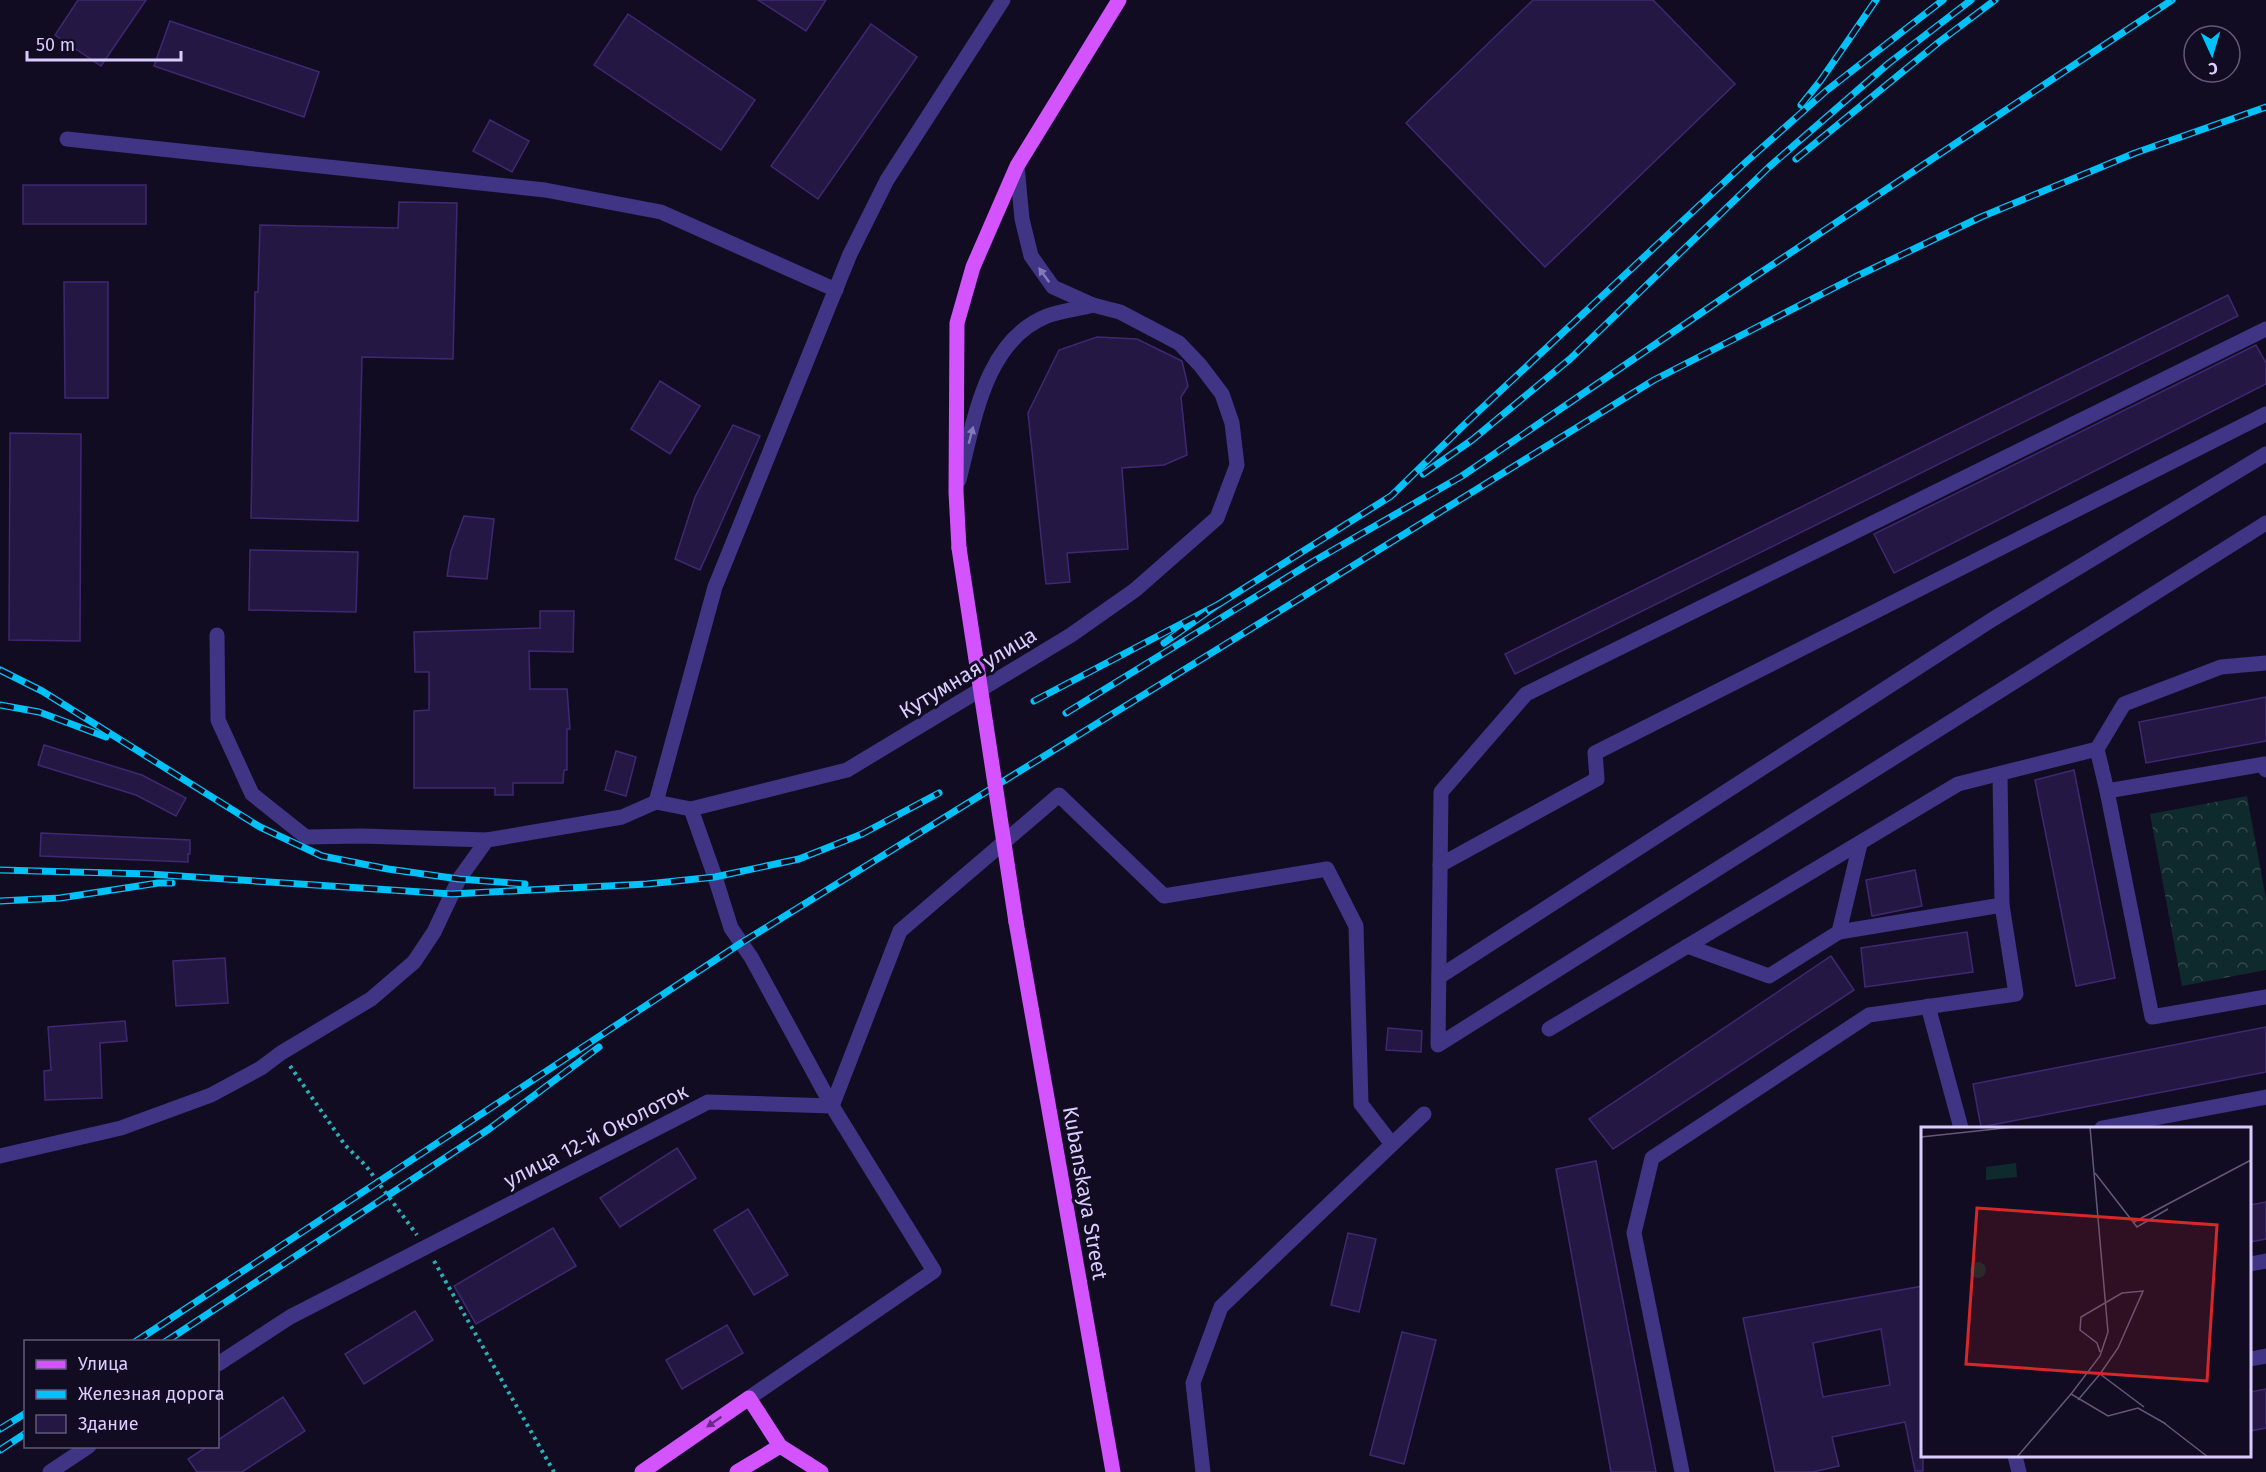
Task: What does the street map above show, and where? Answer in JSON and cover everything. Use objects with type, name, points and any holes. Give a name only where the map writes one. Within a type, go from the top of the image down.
[{"type":"main road","name":"Kubanskaya Street","points":[[1113,1472],[1016,922],[959,548],[956,492],[957,322],[972,267],[1017,166],[1119,0]]},
{"type":"main road","points":[[642,1472],[749,1398],[780,1446],[821,1472]]},
{"type":"main road","points":[[737,1472],[780,1446]]},
{"type":"street","points":[[217,634],[218,720],[252,794],[306,837],[362,836],[488,840],[622,817],[656,801],[716,586],[849,254],[887,180],[1003,0]]},
{"type":"street","points":[[67,139],[544,190],[661,212],[836,290]]},
{"type":"street","points":[[1017,166],[1022,219],[1031,256],[1053,287],[1092,306]]},
{"type":"street","points":[[956,492],[987,379],[1009,344],[1030,325],[1048,316],[1092,306]]},
{"type":"street","name":"Кутумная улица","points":[[656,801],[691,809],[847,771],[1071,635],[1135,590],[1216,518],[1237,465],[1232,423],[1221,394],[1200,365],[1179,343],[1120,312],[1092,306]]},
{"type":"street","points":[[2266,328],[1526,694],[1441,792],[1438,1045],[2266,523]]},
{"type":"street","points":[[1440,865],[1597,779],[1595,753],[2266,414]]},
{"type":"street","points":[[1439,977],[1993,619],[2266,454]]},
{"type":"street","points":[[2266,663],[2221,667],[2124,704],[2097,749],[2152,1017],[2266,996]]},
{"type":"street","points":[[1549,1029],[1958,784],[2097,749]]},
{"type":"street","points":[[2107,791],[2265,764],[2266,770]]},
{"type":"street","points":[[1682,1472],[1634,1233],[1652,1158],[1869,1015],[2016,994],[2002,905],[2000,774]]},
{"type":"street","points":[[832,1106],[900,931],[1059,795],[1164,896],[1327,869],[1356,926],[1361,1104],[1391,1143]]},
{"type":"street","points":[[691,809],[731,928],[751,957],[832,1106],[934,1271],[749,1398]]},
{"type":"street","points":[[0,1156],[121,1128],[211,1095],[261,1068],[281,1053],[371,999],[414,962],[434,932],[459,879],[488,840]]},
{"type":"street","points":[[1839,932],[1860,844]]},
{"type":"street","points":[[1687,946],[1769,976],[1839,932],[2002,905]]},
{"type":"street","points":[[1928,1006],[1961,1127]]},
{"type":"street","points":[[2107,1127],[2266,1097]]},
{"type":"street","name":"улица 12-й Околоток","points":[[219,1363],[290,1317],[708,1102],[832,1106]]},
{"type":"street","points":[[1203,1472],[1193,1383],[1221,1307],[1424,1114]]},
{"type":"street","points":[[2251,1264],[2266,1261]]},
{"type":"street","points":[[2251,1359],[2266,1356]]},
{"type":"street","points":[[50,1472],[86,1448]]},
{"type":"street","points":[[2015,1457],[2019,1472]]},
{"type":"path","points":[[281,1053],[345,1145],[366,1166],[426,1247],[554,1472]]},
{"type":"green space","points":[[2247,796],[2266,899],[2266,970],[2182,986],[2150,814]]},
{"type":"building","points":[[78,0],[146,0],[101,66],[55,35]]},
{"type":"building","points":[[758,0],[826,0],[806,31]]},
{"type":"building","points":[[1533,0],[1653,0],[1735,84],[1545,267],[1406,123]]},
{"type":"building","points":[[628,14],[755,100],[721,150],[594,65]]},
{"type":"building","points":[[170,21],[319,72],[304,117],[154,66]]},
{"type":"building","points":[[871,24],[917,57],[818,199],[771,166]]},
{"type":"building","points":[[490,120],[529,141],[512,172],[473,151]]},
{"type":"building","points":[[23,185],[146,185],[146,224],[23,224]]},
{"type":"building","points":[[399,202],[457,203],[453,359],[362,357],[358,521],[251,518],[255,292],[258,292],[260,225],[398,228]]},
{"type":"building","points":[[64,282],[108,282],[108,398],[65,398]]},
{"type":"building","points":[[2228,295],[2238,316],[1515,674],[1505,654]]},
{"type":"building","points":[[1097,337],[1137,339],[1182,361],[1188,386],[1181,397],[1187,455],[1164,465],[1122,468],[1128,549],[1067,553],[1070,582],[1046,584],[1028,413],[1059,350]]},
{"type":"building","points":[[2256,345],[2266,363],[2266,384],[1894,573],[1874,534]]},
{"type":"building","points":[[660,381],[700,406],[670,454],[631,429]]},
{"type":"building","points":[[733,425],[760,436],[700,570],[675,559],[695,497]]},
{"type":"building","points":[[10,433],[81,434],[80,641],[9,640]]},
{"type":"building","points":[[464,516],[494,519],[487,579],[447,576],[451,551]]},
{"type":"building","points":[[250,550],[358,552],[356,612],[249,610]]},
{"type":"building","points":[[540,611],[574,611],[573,652],[529,651],[530,689],[567,689],[570,729],[567,729],[567,770],[564,770],[563,783],[513,783],[513,795],[495,795],[495,788],[414,788],[414,711],[429,710],[429,672],[415,672],[414,632],[540,628]]},
{"type":"building","points":[[2266,697],[2266,741],[2146,763],[2139,722]]},
{"type":"building","points":[[44,745],[142,775],[186,798],[176,816],[136,795],[38,765]]},
{"type":"building","points":[[616,751],[636,757],[626,796],[605,790]]},
{"type":"building","points":[[2074,770],[2115,978],[2076,986],[2035,780]]},
{"type":"building","points":[[41,833],[190,840],[190,854],[188,854],[188,862],[40,856]]},
{"type":"building","points":[[1915,870],[1922,906],[1872,916],[1866,880]]},
{"type":"building","points":[[1967,932],[1973,972],[1865,987],[1861,948]]},
{"type":"building","points":[[1831,956],[1854,990],[1613,1149],[1589,1119]]},
{"type":"building","points":[[225,958],[228,1003],[176,1006],[173,961]]},
{"type":"building","points":[[125,1021],[127,1041],[100,1043],[102,1098],[45,1100],[44,1071],[51,1070],[48,1027]]},
{"type":"building","points":[[2266,1027],[2266,1072],[1981,1127],[1973,1084]]},
{"type":"building","points":[[1388,1028],[1422,1031],[1421,1052],[1386,1050]]},
{"type":"building","points":[[677,1148],[696,1178],[620,1227],[600,1198]]},
{"type":"building","points":[[1596,1161],[1656,1472],[1611,1472],[1556,1169]]},
{"type":"building","points":[[2266,1202],[2266,1239],[2251,1242],[2251,1205]]},
{"type":"building","points":[[748,1209],[788,1275],[754,1295],[714,1230]]},
{"type":"building","points":[[553,1228],[576,1266],[476,1324],[454,1286]]},
{"type":"building","points":[[1348,1233],[1376,1239],[1359,1312],[1331,1305]]},
{"type":"building","points":[[1921,1286],[1921,1457],[1923,1457],[1923,1471],[1915,1471],[1905,1422],[1832,1437],[1839,1466],[1813,1472],[1775,1472],[1743,1318]],"holes":[[[1881,1329],[1890,1385],[1823,1397],[1813,1343]]]},
{"type":"building","points":[[415,1311],[433,1340],[364,1384],[345,1354]]},
{"type":"building","points":[[727,1325],[743,1353],[682,1389],[666,1360]]},
{"type":"building","points":[[1402,1332],[1436,1340],[1404,1464],[1370,1455]]},
{"type":"building","points":[[2266,1389],[2266,1428],[2251,1431],[2251,1392]]},
{"type":"building","points":[[283,1397],[305,1431],[242,1472],[197,1472],[188,1459],[205,1448],[219,1448],[219,1439]]},
{"type":"railway","points":[[1801,105],[1876,0]]},
{"type":"railway","points":[[1219,604],[1391,496],[1467,422],[1747,161],[1826,91],[1943,0]]},
{"type":"railway","points":[[1423,474],[1472,440],[1570,359],[1769,167],[1889,63],[1971,0]]},
{"type":"railway","points":[[1796,159],[1939,42],[1995,0]]},
{"type":"railway","points":[[1066,713],[1314,561],[1462,476],[1748,281],[2172,0]]},
{"type":"railway","points":[[138,1340],[741,943],[1654,380],[1855,277],[1981,217],[2135,153],[2266,107]]},
{"type":"railway","points":[[1034,701],[1219,604],[1164,643]]},
{"type":"railway","points":[[0,670],[42,691],[260,827],[322,856],[388,869],[459,879],[525,884]]},
{"type":"railway","points":[[0,705],[39,712],[106,737]]},
{"type":"railway","points":[[0,870],[149,874],[452,894],[647,884],[715,877],[799,859],[862,834],[939,793]]},
{"type":"railway","points":[[0,901],[60,898],[158,883],[172,883]]},
{"type":"railway","points":[[168,1340],[489,1129],[599,1047]]},
{"type":"railway","points":[[0,1429],[24,1414]]},
{"type":"railway","points":[[0,1450],[24,1434]]}]
